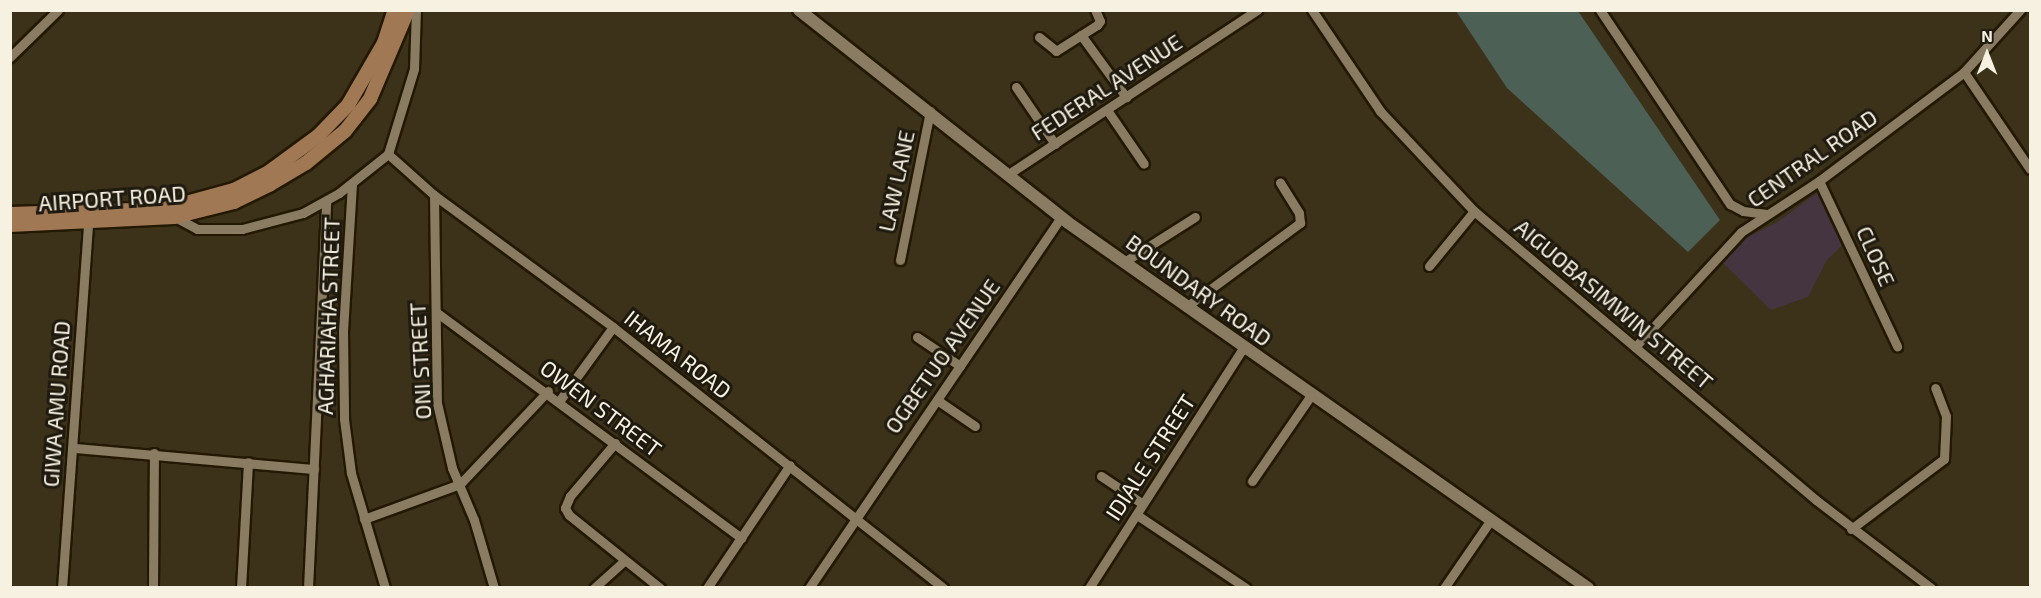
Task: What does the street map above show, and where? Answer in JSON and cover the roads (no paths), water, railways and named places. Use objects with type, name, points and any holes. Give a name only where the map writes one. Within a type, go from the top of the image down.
[{"type":"main road","name":"AIRPORT ROAD","points":[[10,214],[171,212],[234,190],[268,172],[318,136],[348,105],[370,72],[395,10]]},
{"type":"main road","name":"AIRPORT ROAD","points":[[10,225],[88,223],[171,212],[234,202],[269,185],[306,163],[345,131],[375,89],[408,10]]},
{"type":"street","points":[[10,57],[58,10]]},
{"type":"street","points":[[171,212],[197,229],[242,229],[303,213],[352,183],[388,154],[414,69],[416,10]]},
{"type":"street","name":"BOUNDARY ROAD","points":[[799,10],[930,111],[1061,217],[1588,588]]},
{"type":"street","points":[[1039,37],[1056,51],[1100,21],[1095,10]]},
{"type":"street","name":"FEDERAL AVENUE","points":[[1007,175],[1257,10]]},
{"type":"street","name":"AIGUOBASIMWIN STREET","points":[[1312,10],[1380,111],[1474,211],[1851,529],[1931,588]]},
{"type":"street","points":[[1600,10],[1730,204],[1743,211],[1767,214]]},
{"type":"street","name":"CENTRAL ROAD","points":[[1635,347],[1741,232],[1819,182],[1964,72],[2020,10]]},
{"type":"street","points":[[1081,35],[1126,97]]},
{"type":"street","points":[[1964,72],[2031,169]]},
{"type":"street","points":[[1016,87],[1055,144]]},
{"type":"street","points":[[1107,110],[1144,164]]},
{"type":"street","name":"LAW LANE","points":[[900,260],[930,111]]},
{"type":"street","name":"IHAMA ROAD","points":[[388,154],[434,195],[613,327],[943,588]]},
{"type":"street","name":"CLOSE","points":[[1819,182],[1898,346]]},
{"type":"street","name":"AGHARIAHA STREET","points":[[352,183],[343,331],[344,419],[351,473],[385,588]]},
{"type":"street","points":[[1186,307],[1300,223],[1299,213],[1280,183]]},
{"type":"street","name":"ONI STREET","points":[[434,195],[437,403],[452,468],[460,484],[494,588]]},
{"type":"street","points":[[308,588],[326,201]]},
{"type":"street","points":[[1429,266],[1474,211]]},
{"type":"street","points":[[1741,232],[1743,211]]},
{"type":"street","name":"OGBETUO AVENUE","points":[[810,588],[858,519],[897,454],[937,400],[1061,217]]},
{"type":"street","points":[[1124,262],[1195,217]]},
{"type":"street","name":"GIWA AMU ROAD","points":[[62,588],[74,448],[88,223]]},
{"type":"street","name":"OWEN STREET","points":[[436,312],[548,391],[741,538]]},
{"type":"street","points":[[560,400],[613,327]]},
{"type":"street","points":[[917,337],[960,366]]},
{"type":"street","name":"IDIALE STREET","points":[[1089,588],[1244,348]]},
{"type":"street","points":[[1851,529],[1944,459],[1946,416],[1935,388]]},
{"type":"street","points":[[364,519],[460,484],[548,391]]},
{"type":"street","points":[[1252,481],[1311,395]]},
{"type":"street","points":[[937,400],[975,426]]},
{"type":"street","points":[[615,443],[570,496],[565,508],[569,515],[660,588]]},
{"type":"street","points":[[74,448],[154,453],[314,469]]},
{"type":"street","points":[[153,588],[154,453]]},
{"type":"street","points":[[241,588],[248,462]]},
{"type":"street","points":[[707,588],[790,465]]},
{"type":"street","points":[[1101,476],[1143,504]]},
{"type":"street","points":[[1137,515],[1246,588]]},
{"type":"street","points":[[1444,588],[1490,521]]},
{"type":"street","points":[[594,588],[624,561]]}]
